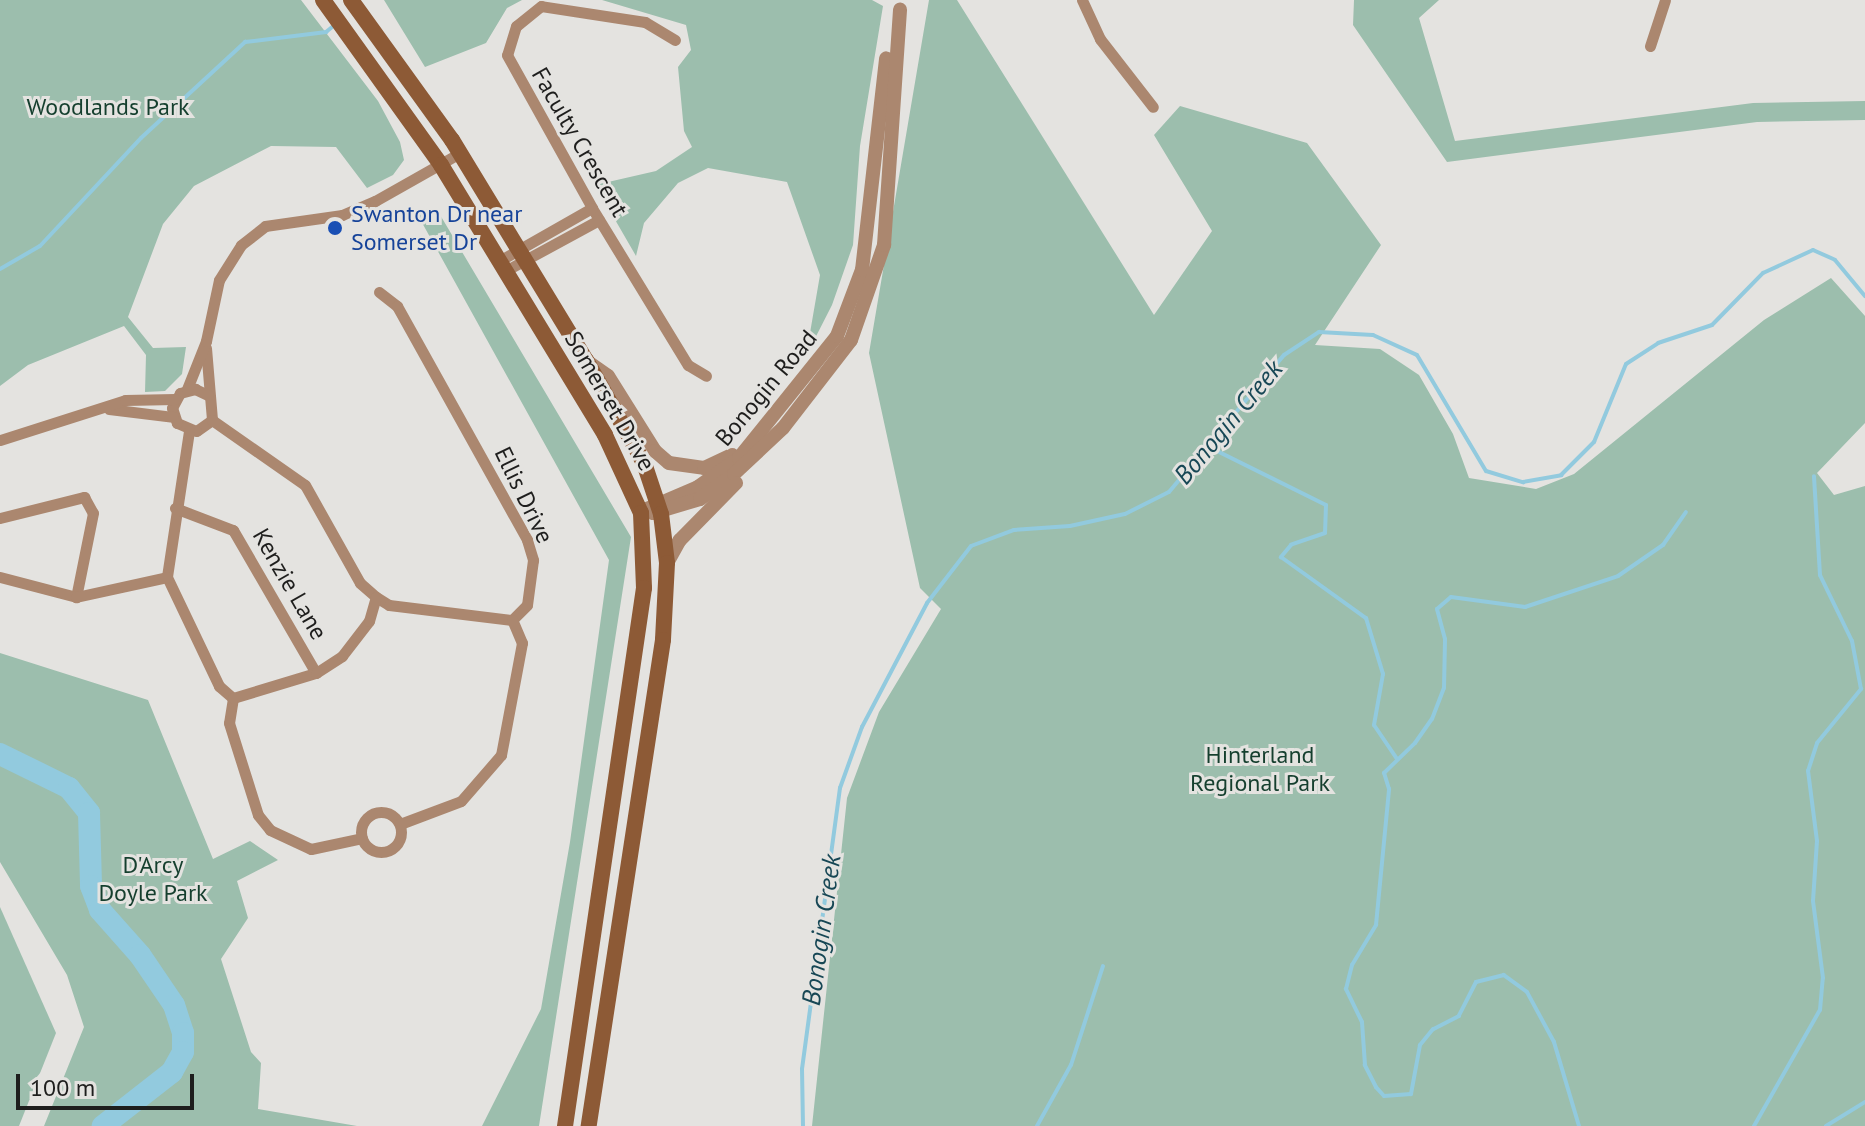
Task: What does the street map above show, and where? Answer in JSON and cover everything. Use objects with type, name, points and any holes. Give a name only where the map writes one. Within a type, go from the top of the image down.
[{"type":"main road","name":"Somerset Drive","points":[[323,0],[441,165],[605,435],[641,513],[644,588],[565,1126]]},
{"type":"main road","name":"Somerset Drive","points":[[351,0],[460,153],[586,360],[640,453],[660,508],[667,563],[663,640],[589,1126]]},
{"type":"main road","points":[[576,1050],[600,1053]]},
{"type":"street","points":[[1082,0],[1100,39],[1153,107]]},
{"type":"street","points":[[1650,46],[1665,0]]},
{"type":"street","name":"Faculty Crescent","points":[[675,40],[645,22],[553,5],[531,11],[516,26],[507,44],[516,77],[599,220],[688,365],[706,376]]},
{"type":"street","name":"Bonogin Road","points":[[641,513],[660,508],[728,467],[777,424],[839,358],[869,301],[884,245],[902,5]]},
{"type":"street","name":"Bonogin Road","points":[[777,424],[837,336],[862,270],[879,104],[892,30],[902,5]]},
{"type":"street","points":[[0,440],[108,409],[125,400],[175,399],[187,389],[206,341],[219,280],[241,245],[265,226],[342,215],[460,153]]},
{"type":"street","points":[[862,270],[872,249],[879,178],[890,173]]},
{"type":"street","points":[[522,256],[592,208]]},
{"type":"street","points":[[502,266],[599,220]]},
{"type":"street","name":"Ellis Drive","points":[[379,292],[397,306],[527,540],[533,560],[527,605],[512,620]]},
{"type":"street","points":[[108,409],[173,417],[189,431],[202,429],[212,420],[215,410],[208,395],[206,341]]},
{"type":"street","points":[[586,360],[608,376],[655,451],[680,468],[721,462],[777,424]]},
{"type":"street","points":[[187,389],[208,395]]},
{"type":"street","points":[[173,417],[175,399]]},
{"type":"street","points":[[212,420],[305,485],[360,583],[376,597],[404,608],[512,620],[522,643],[501,755],[461,801],[400,824]]},
{"type":"street","points":[[667,563],[680,540],[777,424]]},
{"type":"street","points":[[189,431],[167,577],[219,686],[233,698]]},
{"type":"street","points":[[0,518],[84,497],[93,513],[76,597]]},
{"type":"street","name":"Kenzie Lane","points":[[175,508],[233,530],[316,673]]},
{"type":"street","points":[[0,577],[76,597],[167,577]]},
{"type":"street","points":[[233,698],[316,673],[342,656],[369,621],[376,597]]},
{"type":"street","points":[[233,698],[229,723],[258,815],[270,830],[311,849],[362,838]]},
{"type":"street","points":[[386,812],[400,824],[401,839],[386,851],[374,851],[362,838],[363,824],[372,813],[386,812]]},
{"type":"green space","name":"Woodlands Park","points":[[0,0],[301,0],[378,101],[400,142],[404,160],[393,175],[367,188],[336,147],[271,146],[194,186],[163,224],[128,317],[153,348],[186,347],[182,374],[165,391],[145,392],[146,355],[124,326],[28,365],[0,386]]},
{"type":"green space","points":[[384,0],[522,0],[507,8],[486,43],[425,67]]},
{"type":"green space","points":[[602,0],[872,0],[883,6],[860,146],[853,245],[832,305],[806,356],[820,275],[787,182],[708,168],[678,183],[644,223],[636,256],[595,185],[656,171],[692,147],[684,131],[678,67],[691,50],[686,25]]},
{"type":"green space","name":"Hinterland Regional Park","points":[[929,0],[957,0],[1154,315],[1212,231],[1154,135],[1180,106],[1307,143],[1381,245],[1315,345],[1380,349],[1419,375],[1453,434],[1469,478],[1536,489],[1574,474],[1764,320],[1831,278],[1865,316],[1865,423],[1817,473],[1834,495],[1865,486],[1865,1126],[812,1126],[847,798],[879,712],[941,609],[920,588],[869,353]]},
{"type":"green space","points":[[1354,0],[1439,0],[1419,18],[1455,141],[1753,103],[1865,101],[1865,120],[1757,122],[1447,162],[1353,25]]},
{"type":"green space","points":[[436,208],[631,537],[539,1126],[482,1126],[541,1009],[570,842],[609,560],[415,210]]},
{"type":"green space","name":"D'Arcy Doyle Park","points":[[0,653],[148,700],[213,859],[250,841],[278,860],[237,881],[248,918],[221,959],[251,1052],[261,1063],[258,1109],[357,1126],[44,1126],[84,1027],[67,975],[0,862]]},
{"type":"green space","points":[[0,907],[56,1033],[19,1126],[0,1126]]},
{"type":"waterway","points":[[0,269],[40,246],[141,138],[245,42],[326,32],[336,24]]},
{"type":"waterway","name":"Bonogin Creek","points":[[803,1126],[802,1069],[840,788],[862,727],[927,603],[971,546],[1014,530],[1070,526],[1125,514],[1169,492],[1284,355],[1319,332],[1373,335],[1417,355],[1486,471],[1523,482],[1561,475],[1594,442],[1626,364],[1658,343],[1712,325],[1763,273],[1813,250],[1835,260],[1865,296]]},
{"type":"waterway","points":[[1205,445],[1326,505],[1325,533],[1291,545],[1281,557],[1366,618],[1383,674],[1374,725],[1397,759]]},
{"type":"waterway","points":[[1754,1126],[1820,1010],[1823,978],[1813,901],[1817,841],[1808,771],[1817,743],[1861,689],[1852,641],[1820,575],[1814,476]]},
{"type":"waterway","points":[[1579,1126],[1554,1042],[1527,992],[1504,975],[1476,982],[1459,1016],[1433,1029],[1420,1045],[1411,1094],[1384,1096],[1376,1087],[1365,1065],[1362,1022],[1346,989],[1352,965],[1376,925],[1389,789],[1384,773],[1415,743],[1432,719],[1444,688],[1445,639],[1437,609],[1451,597],[1525,607],[1618,576],[1663,545],[1686,512]]},
{"type":"waterway","points":[[0,754],[69,788],[89,813],[91,886],[100,910],[140,955],[174,1005],[183,1033],[183,1052],[172,1072],[103,1126]]},
{"type":"waterway","points":[[1037,1126],[1071,1065],[1103,966]]},
{"type":"waterway","points":[[1826,1126],[1865,1102]]},
{"type":"place","name":"Swanton Dr near Somerset Dr","points":[[335,228]]}]
